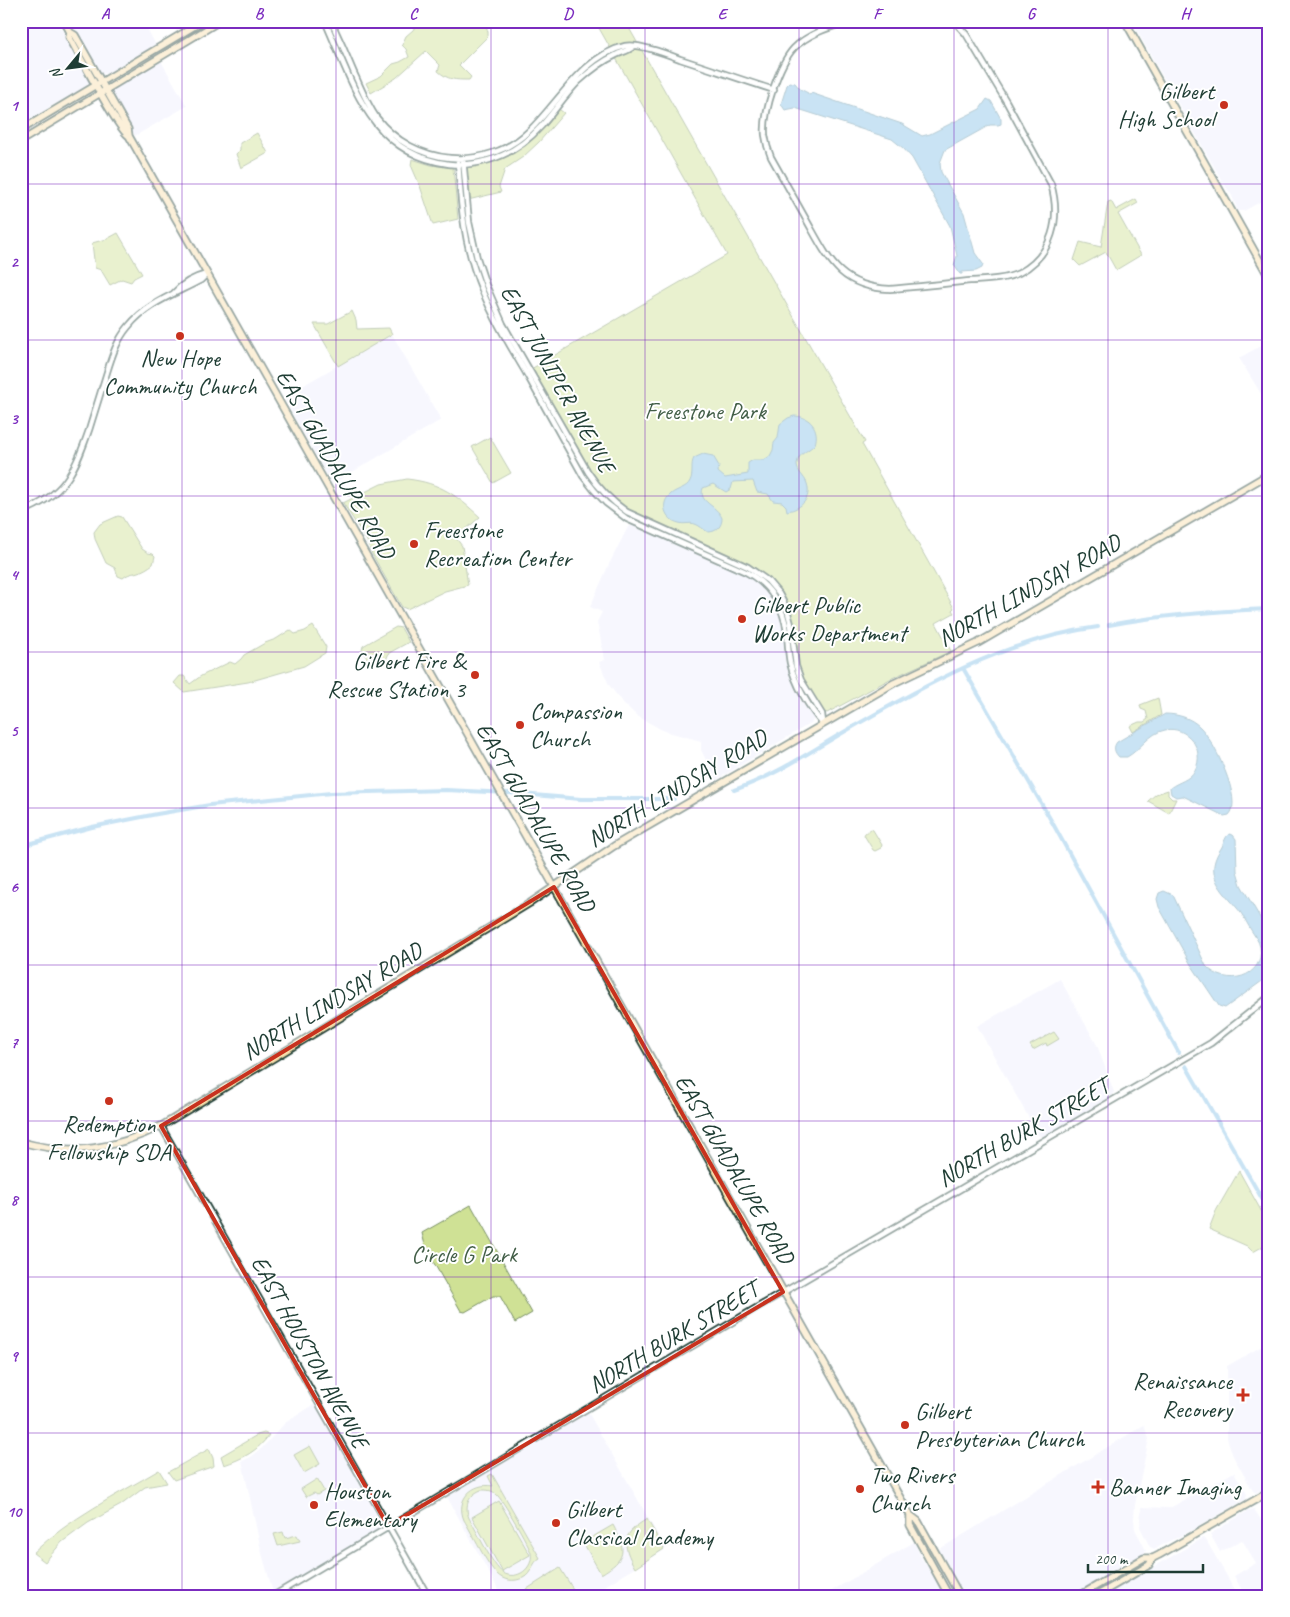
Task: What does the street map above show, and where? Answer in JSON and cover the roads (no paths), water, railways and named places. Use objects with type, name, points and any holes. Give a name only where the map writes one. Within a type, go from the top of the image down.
[{"type":"main road","name":"EAST GUADALUPE ROAD","points":[[64,21],[70,32],[69,37],[128,129],[129,136],[783,1292],[910,1515],[918,1521],[960,1596]]},
{"type":"main road","points":[[21,130],[203,21]]},
{"type":"main road","points":[[21,141],[220,21]]},
{"type":"main road","points":[[1125,21],[1269,277]]},
{"type":"main road","name":"NORTH LINDSAY ROAD","points":[[21,1142],[55,1149],[95,1148],[134,1139],[162,1126],[467,942],[554,887],[614,846],[894,683],[978,643],[1269,474]]},
{"type":"main road","points":[[1096,1596],[1149,1565],[1154,1558],[1269,1492]]},
{"type":"main road","name":"EAST GUADALUPE ROAD","points":[[910,1515],[910,1525],[949,1596]]},
{"type":"main road","points":[[1080,1595],[1144,1558],[1154,1558]]},
{"type":"street","points":[[325,21],[363,106],[383,134],[404,150],[441,163],[494,158],[511,151],[540,128],[579,81],[614,53],[633,47],[653,49],[774,90]]},
{"type":"street","points":[[331,21],[366,100],[384,126],[397,139],[412,148],[461,162]]},
{"type":"street","points":[[850,21],[820,32],[795,47],[781,68],[766,118],[765,133],[771,157],[827,258],[850,279],[861,285],[890,289],[997,280],[1018,273],[1036,260],[1046,247],[1056,216],[1055,198],[1051,184],[1007,103],[966,34],[954,21]]},
{"type":"street","name":"EAST JUNIPER AVENUE","points":[[461,162],[468,216],[481,271],[503,324],[584,476],[606,503],[630,520],[758,579],[773,595],[784,616],[788,656],[793,674],[817,717],[823,724]]},
{"type":"street","points":[[21,512],[35,507],[54,494],[69,478],[79,460],[118,342],[126,328],[141,313],[174,293],[180,292],[194,284],[207,274]]},
{"type":"street","name":"NORTH BURK STREET","points":[[273,1596],[783,1292],[1224,1035],[1269,997]]},
{"type":"street","name":"EAST HOUSTON AVENUE","points":[[162,1126],[428,1596]]},
{"type":"water","points":[[790,82],[795,83],[800,89],[810,95],[811,93],[902,124],[922,136],[930,134],[980,109],[987,99],[991,101],[1001,119],[1001,124],[990,125],[945,150],[940,163],[941,172],[964,213],[975,253],[983,264],[982,268],[960,274],[954,265],[957,256],[950,226],[912,158],[903,148],[892,139],[795,108],[785,110],[781,104],[787,85]]},
{"type":"water","points":[[794,416],[805,418],[809,421],[816,433],[815,444],[801,455],[797,463],[798,469],[808,487],[807,497],[801,505],[787,511],[786,506],[782,502],[773,501],[768,494],[757,492],[753,481],[733,482],[731,489],[726,492],[713,484],[703,488],[703,497],[722,518],[720,526],[714,531],[708,532],[693,523],[679,523],[667,515],[665,502],[671,494],[689,483],[694,458],[703,454],[713,456],[719,466],[718,472],[725,478],[748,474],[748,463],[753,460],[764,460],[770,456],[774,443],[778,438],[780,424]]},
{"type":"water","points":[[1165,714],[1193,721],[1206,734],[1219,757],[1230,785],[1233,808],[1229,815],[1224,816],[1183,796],[1176,797],[1171,794],[1170,788],[1193,774],[1198,762],[1196,747],[1187,735],[1181,731],[1173,729],[1154,734],[1127,757],[1119,757],[1116,753],[1117,742]]},
{"type":"water","points":[[1229,834],[1233,835],[1236,839],[1237,871],[1241,885],[1269,933],[1269,976],[1225,1008],[1219,1006],[1190,963],[1159,907],[1157,899],[1159,893],[1164,891],[1173,895],[1206,966],[1214,973],[1233,978],[1250,972],[1256,966],[1260,957],[1260,947],[1241,913],[1223,892],[1215,877],[1215,860]]},
{"type":"waterway","points":[[1109,625],[1188,614],[1269,609]]},
{"type":"waterway","points":[[734,790],[776,771],[904,698],[966,667],[1030,642],[1098,627]]},
{"type":"waterway","points":[[963,668],[1052,822],[1179,1053]]},
{"type":"waterway","points":[[21,846],[92,827],[157,814],[210,805],[331,793],[446,790],[581,799],[674,799]]},
{"type":"waterway","points":[[1186,1066],[1269,1211]]},
{"type":"place","name":"Gilbert High School","points":[[1224,105]]},
{"type":"place","name":"New Hope Community Church","points":[[180,336]]},
{"type":"place","name":"Freestone Recreation Center","points":[[414,544]]},
{"type":"place","name":"Gilbert Public Works Department","points":[[742,619]]},
{"type":"place","name":"Gilbert Fire & Rescue Station 3","points":[[475,675]]},
{"type":"place","name":"Compassion Church","points":[[520,725]]},
{"type":"place","name":"Redemption Fellowship SDA","points":[[109,1101]]},
{"type":"place","name":"Renaissance Recovery","points":[[1243,1395]]},
{"type":"place","name":"Gilbert Presbyterian Church","points":[[905,1425]]},
{"type":"place","name":"Banner Imaging","points":[[1098,1487]]},
{"type":"place","name":"Two Rivers Church","points":[[860,1489]]},
{"type":"place","name":"Houston Elementary","points":[[314,1505]]},
{"type":"place","name":"Gilbert Classical Academy","points":[[556,1523]]},
{"type":"park label","name":"Freestone Park","points":[[705,411]]},
{"type":"park label","name":"Circle G Park","points":[[464,1254]]}]
